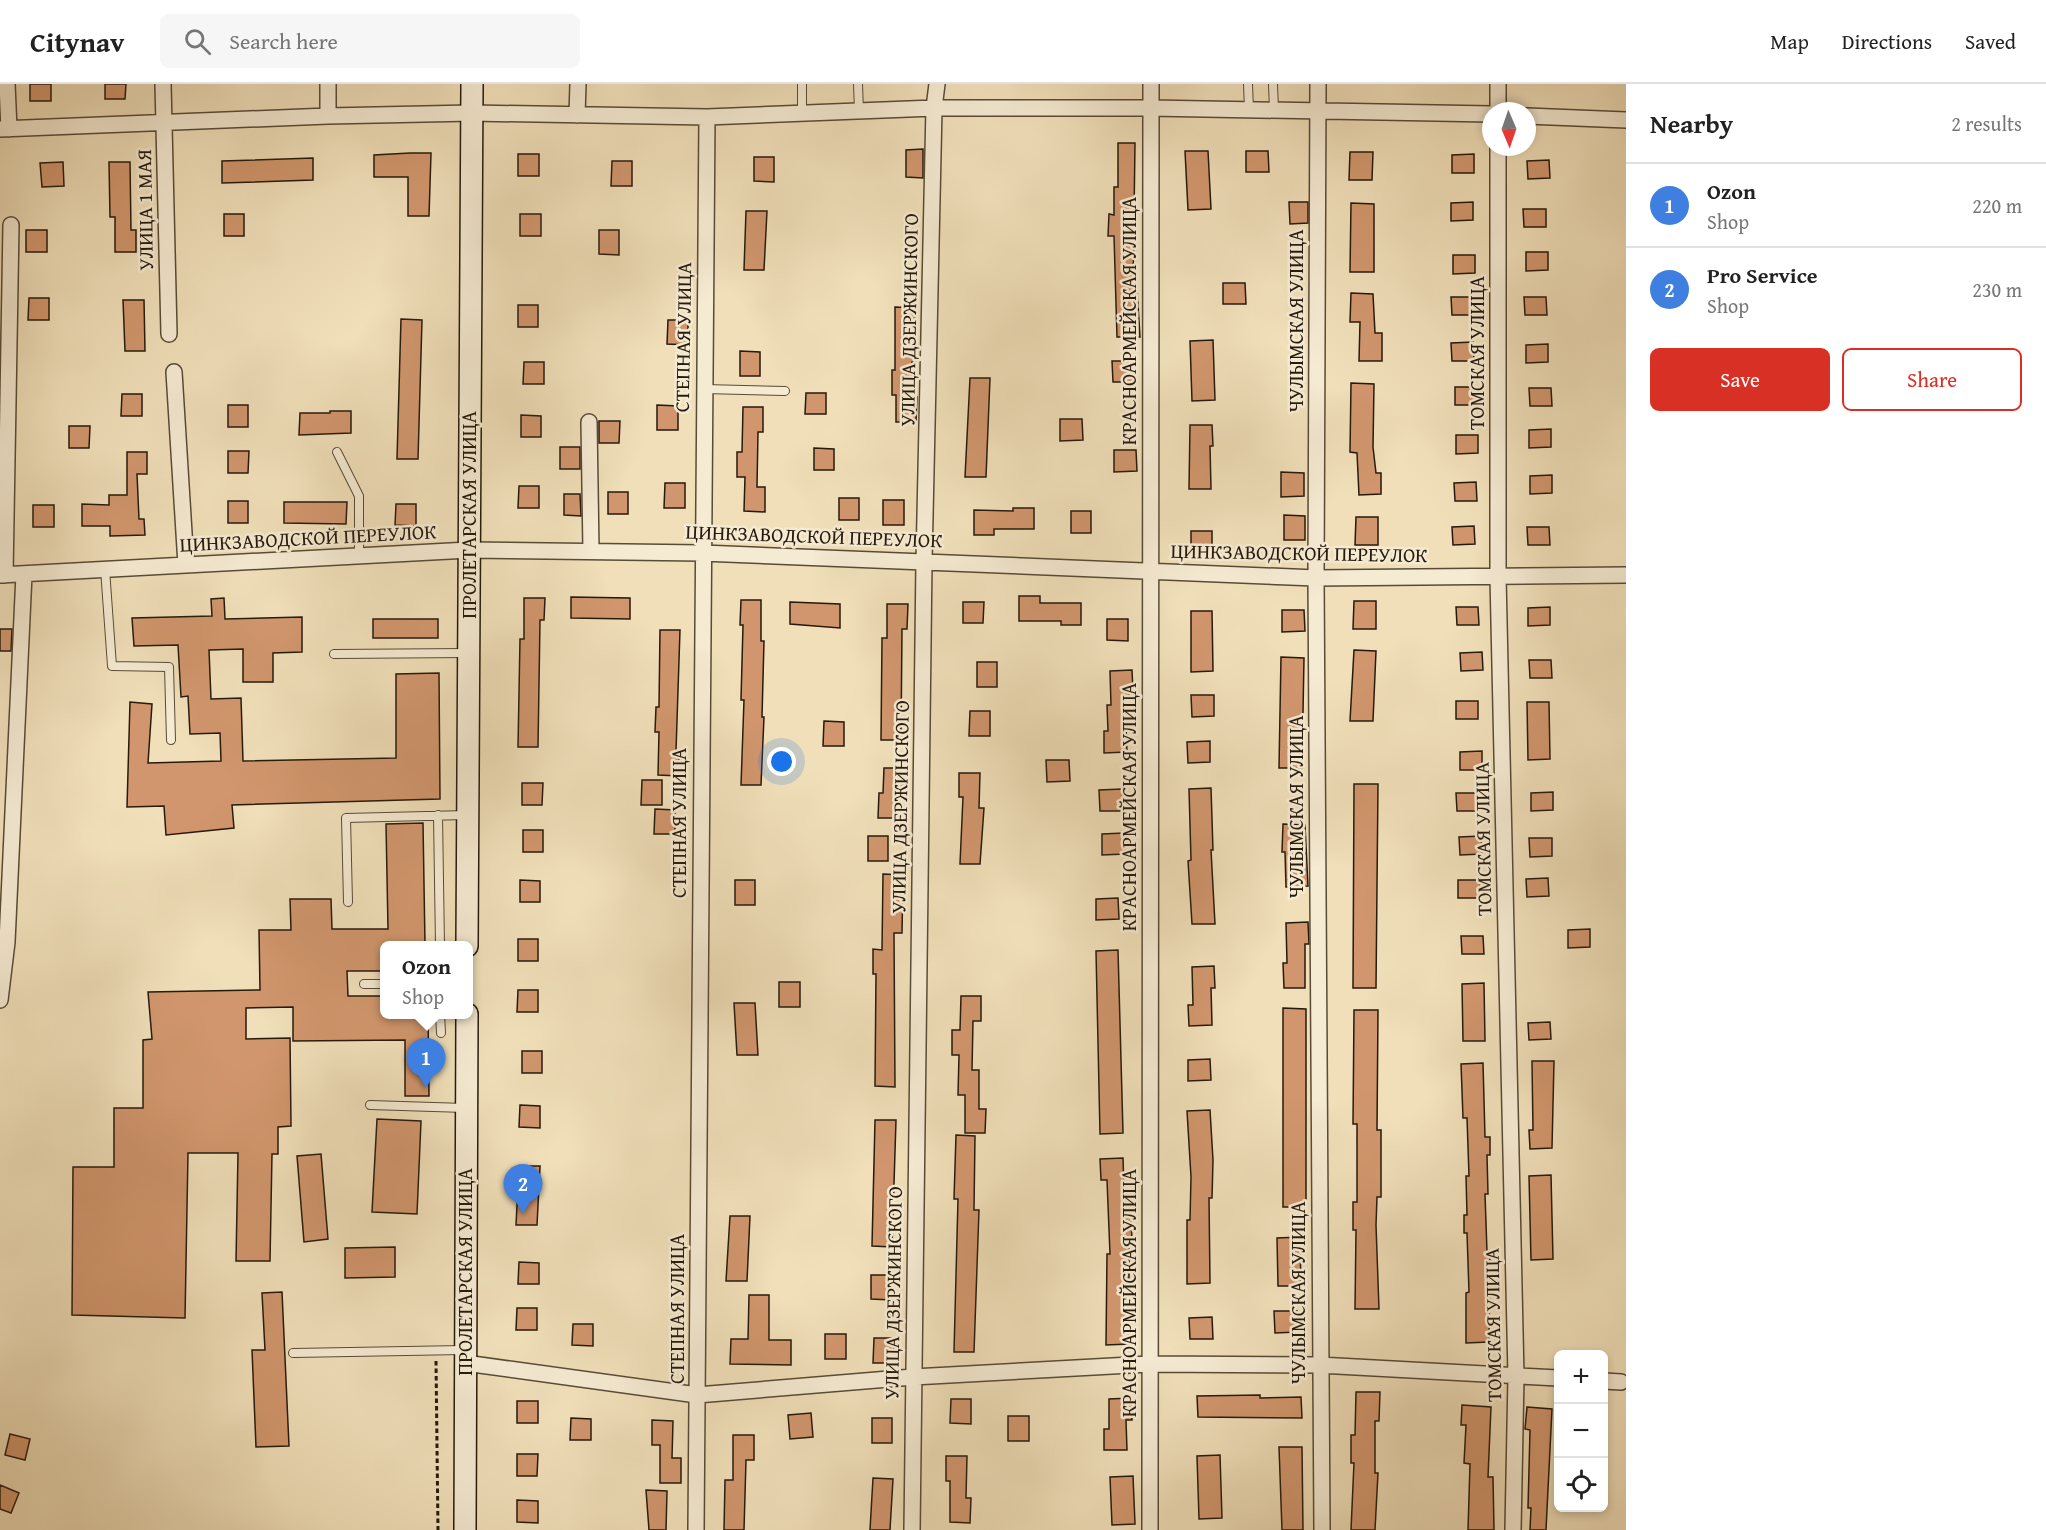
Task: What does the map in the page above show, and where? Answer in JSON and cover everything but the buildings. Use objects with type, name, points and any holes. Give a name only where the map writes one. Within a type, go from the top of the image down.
[{"type":"main road","name":"ПРОЛЕТАРСКАЯ УЛИЦА","points":[[467,941],[472,84]]},
{"type":"main road","name":"ПРОЛЕТАРСКАЯ УЛИЦА","points":[[465,1530],[466,1019]]},
{"type":"street","points":[[7,84],[4,129],[328,116],[472,113],[707,117],[934,108],[1150,108],[1482,114]]},
{"type":"street","name":"УЛИЦА 1 МАЯ","points":[[163,84],[169,334]]},
{"type":"street","points":[[328,84],[328,116]]},
{"type":"street","points":[[577,115],[578,84]]},
{"type":"street","name":"УЛИЦА ДЗЕРЖИНСКОГО","points":[[912,1530],[924,561],[934,108],[937,84]]},
{"type":"street","name":"КРАСНОАРМЕЙСКАЯ УЛИЦА","points":[[1150,1530],[1151,84]]},
{"type":"street","name":"ЧУЛЫМСКАЯ УЛИЦА","points":[[1318,84],[1316,578],[1319,1365],[1322,1530]]},
{"type":"street","points":[[1498,84],[1498,102]]},
{"type":"street","points":[[1536,116],[1626,120]]},
{"type":"street","name":"СТЕПНАЯ УЛИЦА","points":[[696,1530],[707,117]]},
{"type":"street","name":"ТОМСКАЯ УЛИЦА","points":[[1498,156],[1498,577],[1516,1376],[1513,1530]]},
{"type":"street","points":[[2,575],[11,225]]},
{"type":"street","points":[[174,372],[186,565]]},
{"type":"street","points":[[589,422],[591,551]]},
{"type":"street","name":"ЦИНКЗАВОДСКОЙ ПЕРЕУЛОК","points":[[2,575],[469,550],[702,553],[1316,578],[1626,575]]},
{"type":"street","points":[[0,1000],[7,942],[24,574]]},
{"type":"street","points":[[465,1356],[697,1395],[913,1377],[1149,1364],[1319,1365],[1554,1378]]},
{"type":"street","points":[[1608,1381],[1621,1382]]},
{"type":"lane","points":[[802,84],[802,114]]},
{"type":"lane","points":[[858,84],[859,111]]},
{"type":"lane","points":[[1248,84],[1249,110]]},
{"type":"lane","points":[[1273,84],[1274,110]]},
{"type":"lane","points":[[704,389],[785,391]]},
{"type":"lane","points":[[337,452],[359,496],[359,556]]},
{"type":"lane","points":[[105,569],[112,666],[169,667],[171,740]]},
{"type":"lane","points":[[334,654],[468,653]]},
{"type":"lane","points":[[348,902],[346,818],[468,815]]},
{"type":"lane","points":[[438,816],[440,941]]},
{"type":"lane","points":[[364,984],[380,984]]},
{"type":"lane","points":[[440,1019],[441,1033]]},
{"type":"lane","points":[[370,1105],[466,1108]]},
{"type":"lane","points":[[293,1353],[436,1350],[465,1356]]},
{"type":"path","points":[[436,1350],[438,1530]]},
{"type":"place","name":"Ozon","points":[[426,1088]]},
{"type":"place","name":"Pro Service","points":[[523,1214]]}]
